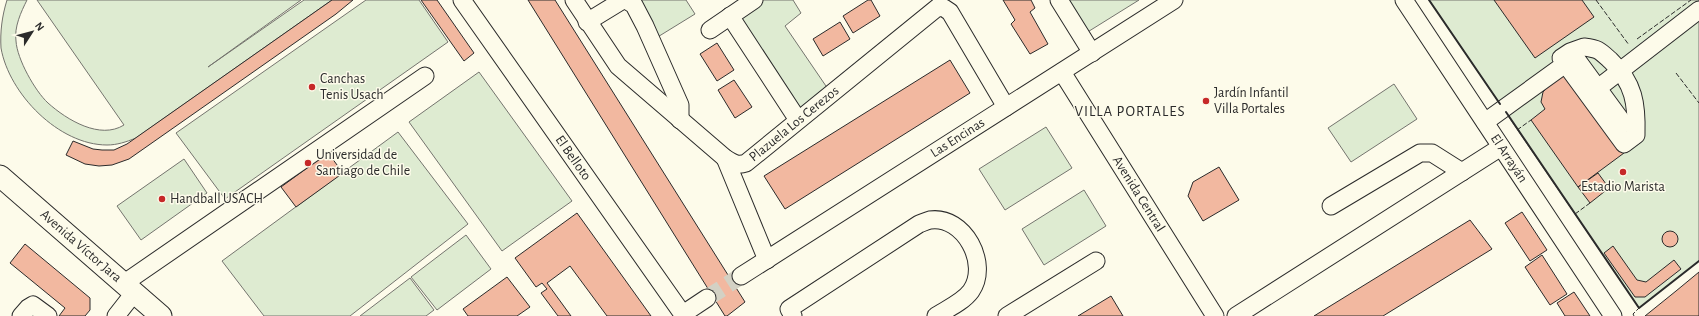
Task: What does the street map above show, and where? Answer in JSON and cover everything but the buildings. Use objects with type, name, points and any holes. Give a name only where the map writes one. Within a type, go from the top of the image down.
[{"type":"main road","name":"Avenida Víctor Jara","points":[[0,176],[161,316]]},
{"type":"street","name":"El Belloto","points":[[462,0],[684,315]]},
{"type":"street","name":"Plazuela Los Cerezos","points":[[574,0],[618,66],[680,120],[734,164],[741,165],[746,163],[938,8],[944,8],[950,12],[1006,107]]},
{"type":"street","points":[[588,22],[623,0]]},
{"type":"street","points":[[626,0],[634,5],[645,26],[680,105],[680,120]]},
{"type":"street","points":[[710,30],[754,0]]},
{"type":"street","points":[[1059,0],[1092,53]]},
{"type":"street","name":"Las Encinas","points":[[741,276],[1092,53],[1155,5],[1174,0]]},
{"type":"street","name":"El Arrayán","points":[[1404,0],[1613,316]]},
{"type":"street","points":[[1598,88],[1699,10]]},
{"type":"street","points":[[730,16],[798,120]]},
{"type":"street","points":[[1584,47],[1597,48],[1620,71],[1630,84],[1634,102],[1636,124],[1636,135],[1624,144],[1561,58],[1570,52],[1584,47]]},
{"type":"street","points":[[1485,122],[1575,57],[1633,137]]},
{"type":"street","name":"Avenida Central","points":[[1062,72],[1215,316]]},
{"type":"street","points":[[116,316],[129,288],[425,76]]},
{"type":"street","points":[[1236,316],[1501,147]]},
{"type":"street","points":[[1331,206],[1420,153],[1432,153],[1462,172]]},
{"type":"street","points":[[725,158],[767,260]]},
{"type":"street","points":[[793,316],[789,309],[918,224],[931,220],[944,222],[957,228],[968,239],[977,257],[978,270],[971,291],[965,297],[936,316]]},
{"type":"street","points":[[1007,316],[1096,261]]},
{"type":"street","points":[[684,315],[707,298]]},
{"type":"street","points":[[21,316],[33,305],[48,316]]},
{"type":"green space","points":[[7,0],[27,0],[17,25],[17,48],[32,83],[43,98],[65,116],[74,121],[94,129],[105,130],[115,129],[124,125],[37,0],[301,0],[208,67],[304,0],[332,0],[136,138],[122,143],[107,145],[89,143],[71,136],[54,126],[39,114],[25,99],[14,83],[6,65],[1,48],[2,24]]},
{"type":"green space","name":"Canchas Tenis Usach","points":[[366,0],[419,0],[448,42],[225,199],[176,133]]},
{"type":"green space","points":[[636,0],[686,0],[695,14],[656,38]]},
{"type":"green space","points":[[763,0],[793,0],[801,13],[785,26],[828,89],[797,112],[738,17]]},
{"type":"green space","points":[[1064,0],[1139,0],[1086,33]]},
{"type":"green space","name":"Estadio Marista","points":[[1429,0],[1699,0],[1699,261],[1639,308]]},
{"type":"green space","points":[[479,72],[572,201],[502,251],[409,122]]},
{"type":"green space","points":[[1394,84],[1417,119],[1351,162],[1328,128]]},
{"type":"green space","points":[[1046,127],[1072,168],[1005,210],[979,169]]},
{"type":"green space","points":[[398,132],[468,224],[350,316],[264,316],[222,261]]},
{"type":"green space","name":"Handball USACH","points":[[184,159],[207,193],[141,240],[117,206]]},
{"type":"green space","points":[[1084,190],[1106,226],[1044,265],[1022,229]]},
{"type":"green space","points":[[466,235],[491,269],[437,310],[411,277]]},
{"type":"green space","points":[[410,278],[434,310],[426,316],[360,316]]},
{"type":"tunnel","points":[[707,298],[741,276]]},
{"type":"fence","points":[[1596,0],[1629,45]]},
{"type":"fence","points":[[1637,39],[1691,0]]},
{"type":"fence","points":[[1676,73],[1699,103]]},
{"type":"fence","points":[[1517,130],[1531,120]]},
{"type":"fence","points":[[1575,214],[1590,203]]},
{"type":"fence","points":[[1634,316],[1633,314],[1639,308]]},
{"type":"wall","points":[[1429,0],[1500,104]]},
{"type":"wall","points":[[1506,112],[1639,308],[1699,261]]},
{"type":"place","name":"Canchas Tenis Usach","points":[[312,87]]},
{"type":"place","name":"Jardín Infantil Villa Portales","points":[[1206,101]]},
{"type":"place","name":"Universidad de Santiago de Chile","points":[[308,163]]},
{"type":"place","name":"Estadio Marista","points":[[1623,172]]},
{"type":"place","name":"Handball USACH","points":[[162,199]]},
{"type":"district","name":"VILLA PORTALES","points":[[1130,111]]}]
